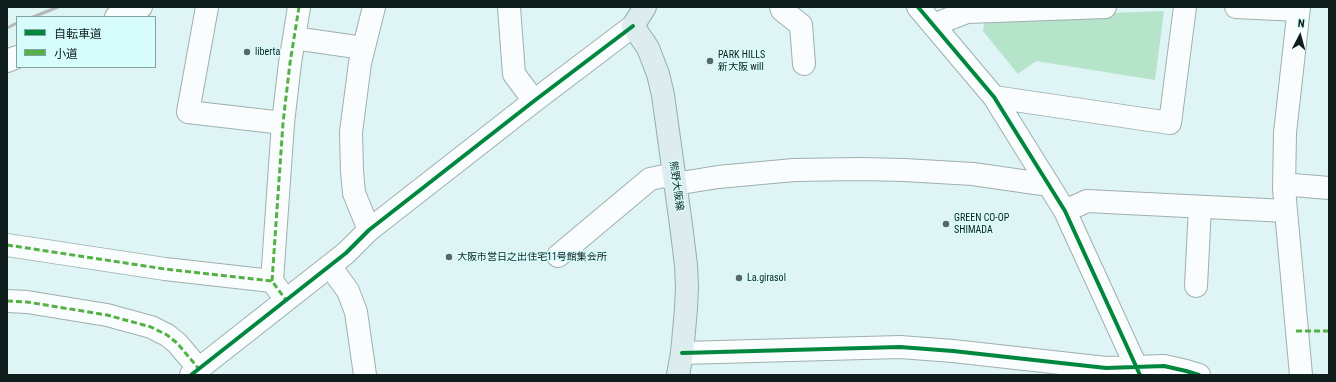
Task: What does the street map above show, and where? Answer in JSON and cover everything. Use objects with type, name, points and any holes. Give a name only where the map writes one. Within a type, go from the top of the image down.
[{"type":"main road","points":[[633,26],[645,7]]},
{"type":"main road","name":"熊野大阪線","points":[[633,26],[648,48],[658,74],[663,95],[681,224],[686,280],[686,309],[682,353],[678,375]]},
{"type":"street","points":[[118,16],[141,7]]},
{"type":"street","points":[[207,7],[188,112],[283,123]]},
{"type":"street","points":[[286,300],[272,281],[283,123],[299,7]]},
{"type":"street","points":[[369,230],[354,193],[351,132],[363,48],[374,7]]},
{"type":"street","points":[[509,7],[514,74],[534,101]]},
{"type":"street","points":[[781,7],[782,10],[801,25],[804,64]]},
{"type":"street","points":[[918,7],[994,97],[1065,211],[1138,371]]},
{"type":"street","points":[[933,25],[966,12],[1105,7]]},
{"type":"street","points":[[994,97],[1170,123],[1185,7]]},
{"type":"street","points":[[1236,7],[1299,9],[1285,133],[1285,182],[1286,211],[1301,375]]},
{"type":"street","points":[[7,300],[107,315],[151,327],[168,334],[177,343],[195,372],[346,253],[369,230],[633,26]]},
{"type":"street","points":[[294,38],[363,48]]},
{"type":"street","points":[[7,62],[16,58]]},
{"type":"street","points":[[558,256],[650,179],[718,177],[794,170],[860,169],[950,172],[1049,185]]},
{"type":"street","points":[[1285,182],[1293,185],[1329,188]]},
{"type":"street","points":[[1065,211],[1087,201],[1286,211]]},
{"type":"street","points":[[1196,286],[1200,206]]},
{"type":"street","points":[[7,245],[165,269],[272,281]]},
{"type":"street","points":[[330,266],[348,291],[356,312],[365,375]]},
{"type":"street","points":[[682,353],[900,347],[953,351],[1138,371],[1164,366],[1198,375]]},
{"type":"green space","points":[[1164,11],[1155,80],[1036,61],[1018,74],[983,31],[985,18]]},
{"type":"railway","points":[[36,16],[58,7]]},
{"type":"railway","points":[[7,28],[16,24]]},
{"type":"marked path","points":[[272,281],[283,123],[290,63],[299,7]]},
{"type":"marked path","points":[[7,245],[165,269],[272,281],[286,300]]},
{"type":"marked path","points":[[7,301],[27,302],[107,315],[151,327],[167,335],[177,343],[199,369]]},
{"type":"marked path","points":[[1296,331],[1329,331]]},
{"type":"cycle path","points":[[918,7],[994,97],[1065,211],[1140,375]]},
{"type":"cycle path","points":[[191,375],[346,253],[369,230],[633,26]]},
{"type":"cycle path","points":[[682,353],[900,347],[953,351],[1106,368],[1164,366],[1199,375]]},
{"type":"place","name":"liberta","points":[[247,52]]},
{"type":"place","name":"PARK HILLS 新大阪 will","points":[[710,61]]},
{"type":"place","name":"GREEN CO-OP SHIMADA","points":[[946,224]]},
{"type":"place","name":"大阪市営日之出住宅11号館集会所","points":[[449,257]]},
{"type":"place","name":"La.girasol","points":[[739,278]]}]
